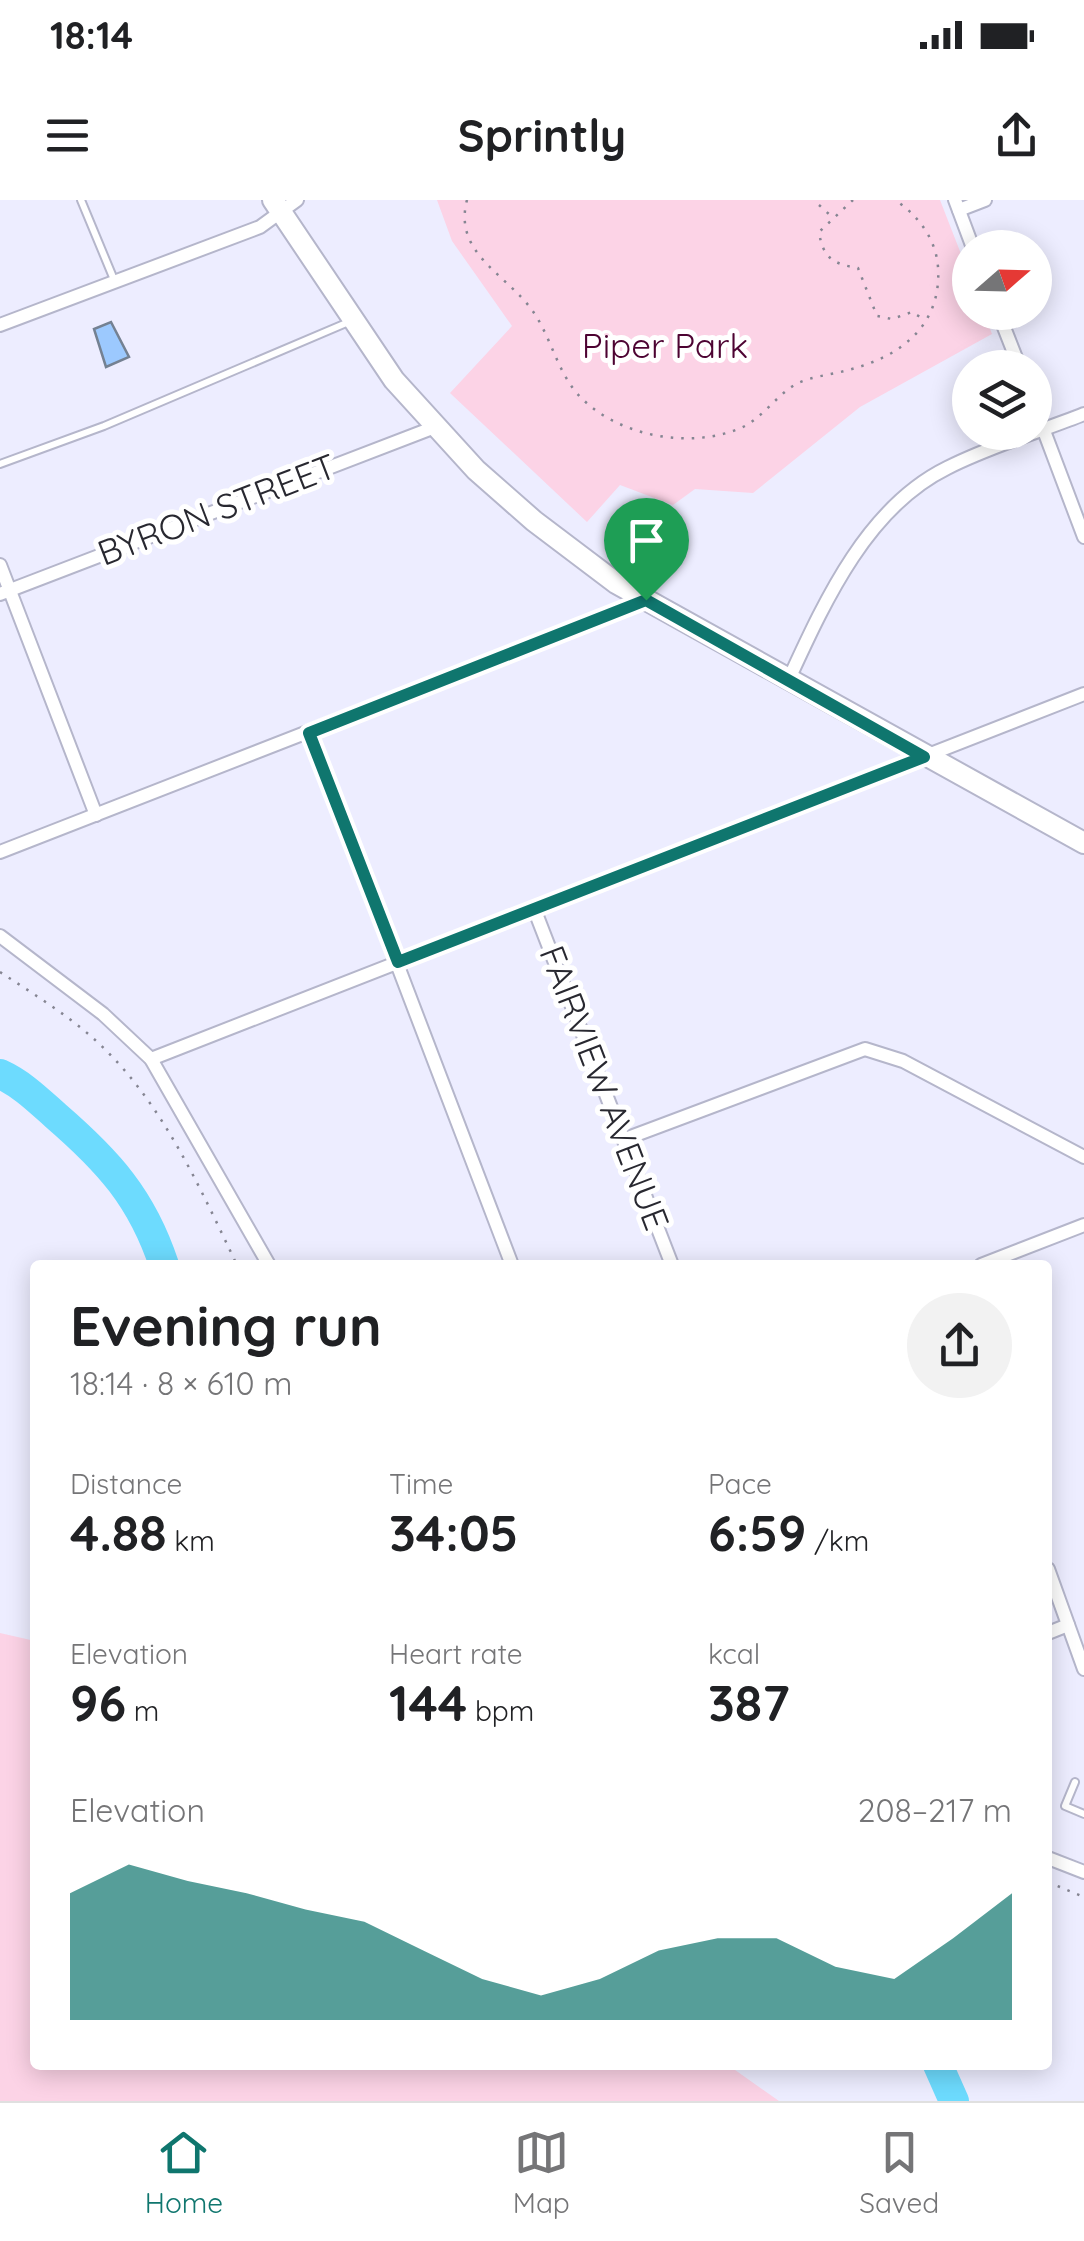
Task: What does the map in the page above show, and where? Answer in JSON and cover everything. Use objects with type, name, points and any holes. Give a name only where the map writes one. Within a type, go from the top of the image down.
[{"type":"main road","points":[[283,204],[351,322],[435,427],[534,521],[646,600],[1084,843]]},
{"type":"street","points":[[966,230],[957,205],[985,200]]},
{"type":"street","points":[[0,325],[260,227],[283,204]]},
{"type":"street","points":[[1052,427],[1084,414]]},
{"type":"street","name":"BYRON STREET","points":[[5,592],[435,427]]},
{"type":"street","points":[[788,681],[860,546],[880,520],[914,488],[946,468],[992,450]]},
{"type":"street","points":[[1051,450],[1084,537]]},
{"type":"street","points":[[0,564],[5,592],[96,815]]},
{"type":"street","points":[[0,852],[646,600]]},
{"type":"street","points":[[151,1060],[1084,694]]},
{"type":"street","points":[[309,733],[510,1260]]},
{"type":"street","name":"FAIRVIEW AVENUE","points":[[535,911],[670,1260]]},
{"type":"street","points":[[0,936],[103,1014],[151,1060],[266,1260]]},
{"type":"street","points":[[624,1139],[865,1049],[903,1061],[1084,1157]]},
{"type":"street","points":[[994,1260],[1084,1225]]},
{"type":"street","points":[[1052,1580],[1084,1670]]},
{"type":"street","points":[[1052,1632],[1068,1626]]},
{"type":"street","points":[[1052,1860],[1084,1872]]},
{"type":"lane","points":[[82,200],[115,282]]},
{"type":"lane","points":[[0,464],[351,322]]},
{"type":"lane","points":[[1075,1782],[1065,1806],[1084,1814]]},
{"type":"path","points":[[467,200],[461,222],[473,248],[533,311],[577,393],[629,429],[688,437],[746,426],[796,385],[903,349],[927,321],[939,282],[936,252],[914,212],[895,200]]},
{"type":"path","points":[[853,200],[831,216],[819,232],[822,249],[832,262],[858,268],[876,316],[892,319],[912,312],[927,321]]},
{"type":"path","points":[[819,204],[831,216]]},
{"type":"path","points":[[0,972],[94,1039],[137,1085],[172,1137],[234,1260]]},
{"type":"path","points":[[1052,1884],[1084,1896]]},
{"type":"green space","name":"Piper Park","points":[[437,200],[940,200],[952,231],[952,330],[990,330],[992,334],[963,350],[952,350],[952,356],[860,407],[753,493],[695,489],[673,505],[620,485],[587,522],[450,393],[512,326],[452,241]]},
{"type":"green space","points":[[0,1633],[30,1640],[30,2070],[735,2070],[779,2101],[0,2101]]},
{"type":"building","points":[[111,322],[129,357],[106,367],[94,329]]},
{"type":"waterway","points":[[0,1074],[36,1098],[107,1165],[134,1200],[162,1260]]},
{"type":"waterway","points":[[940,2070],[954,2101]]},
{"type":"route","points":[[646,600],[924,757],[398,962],[309,733],[646,600]]}]
